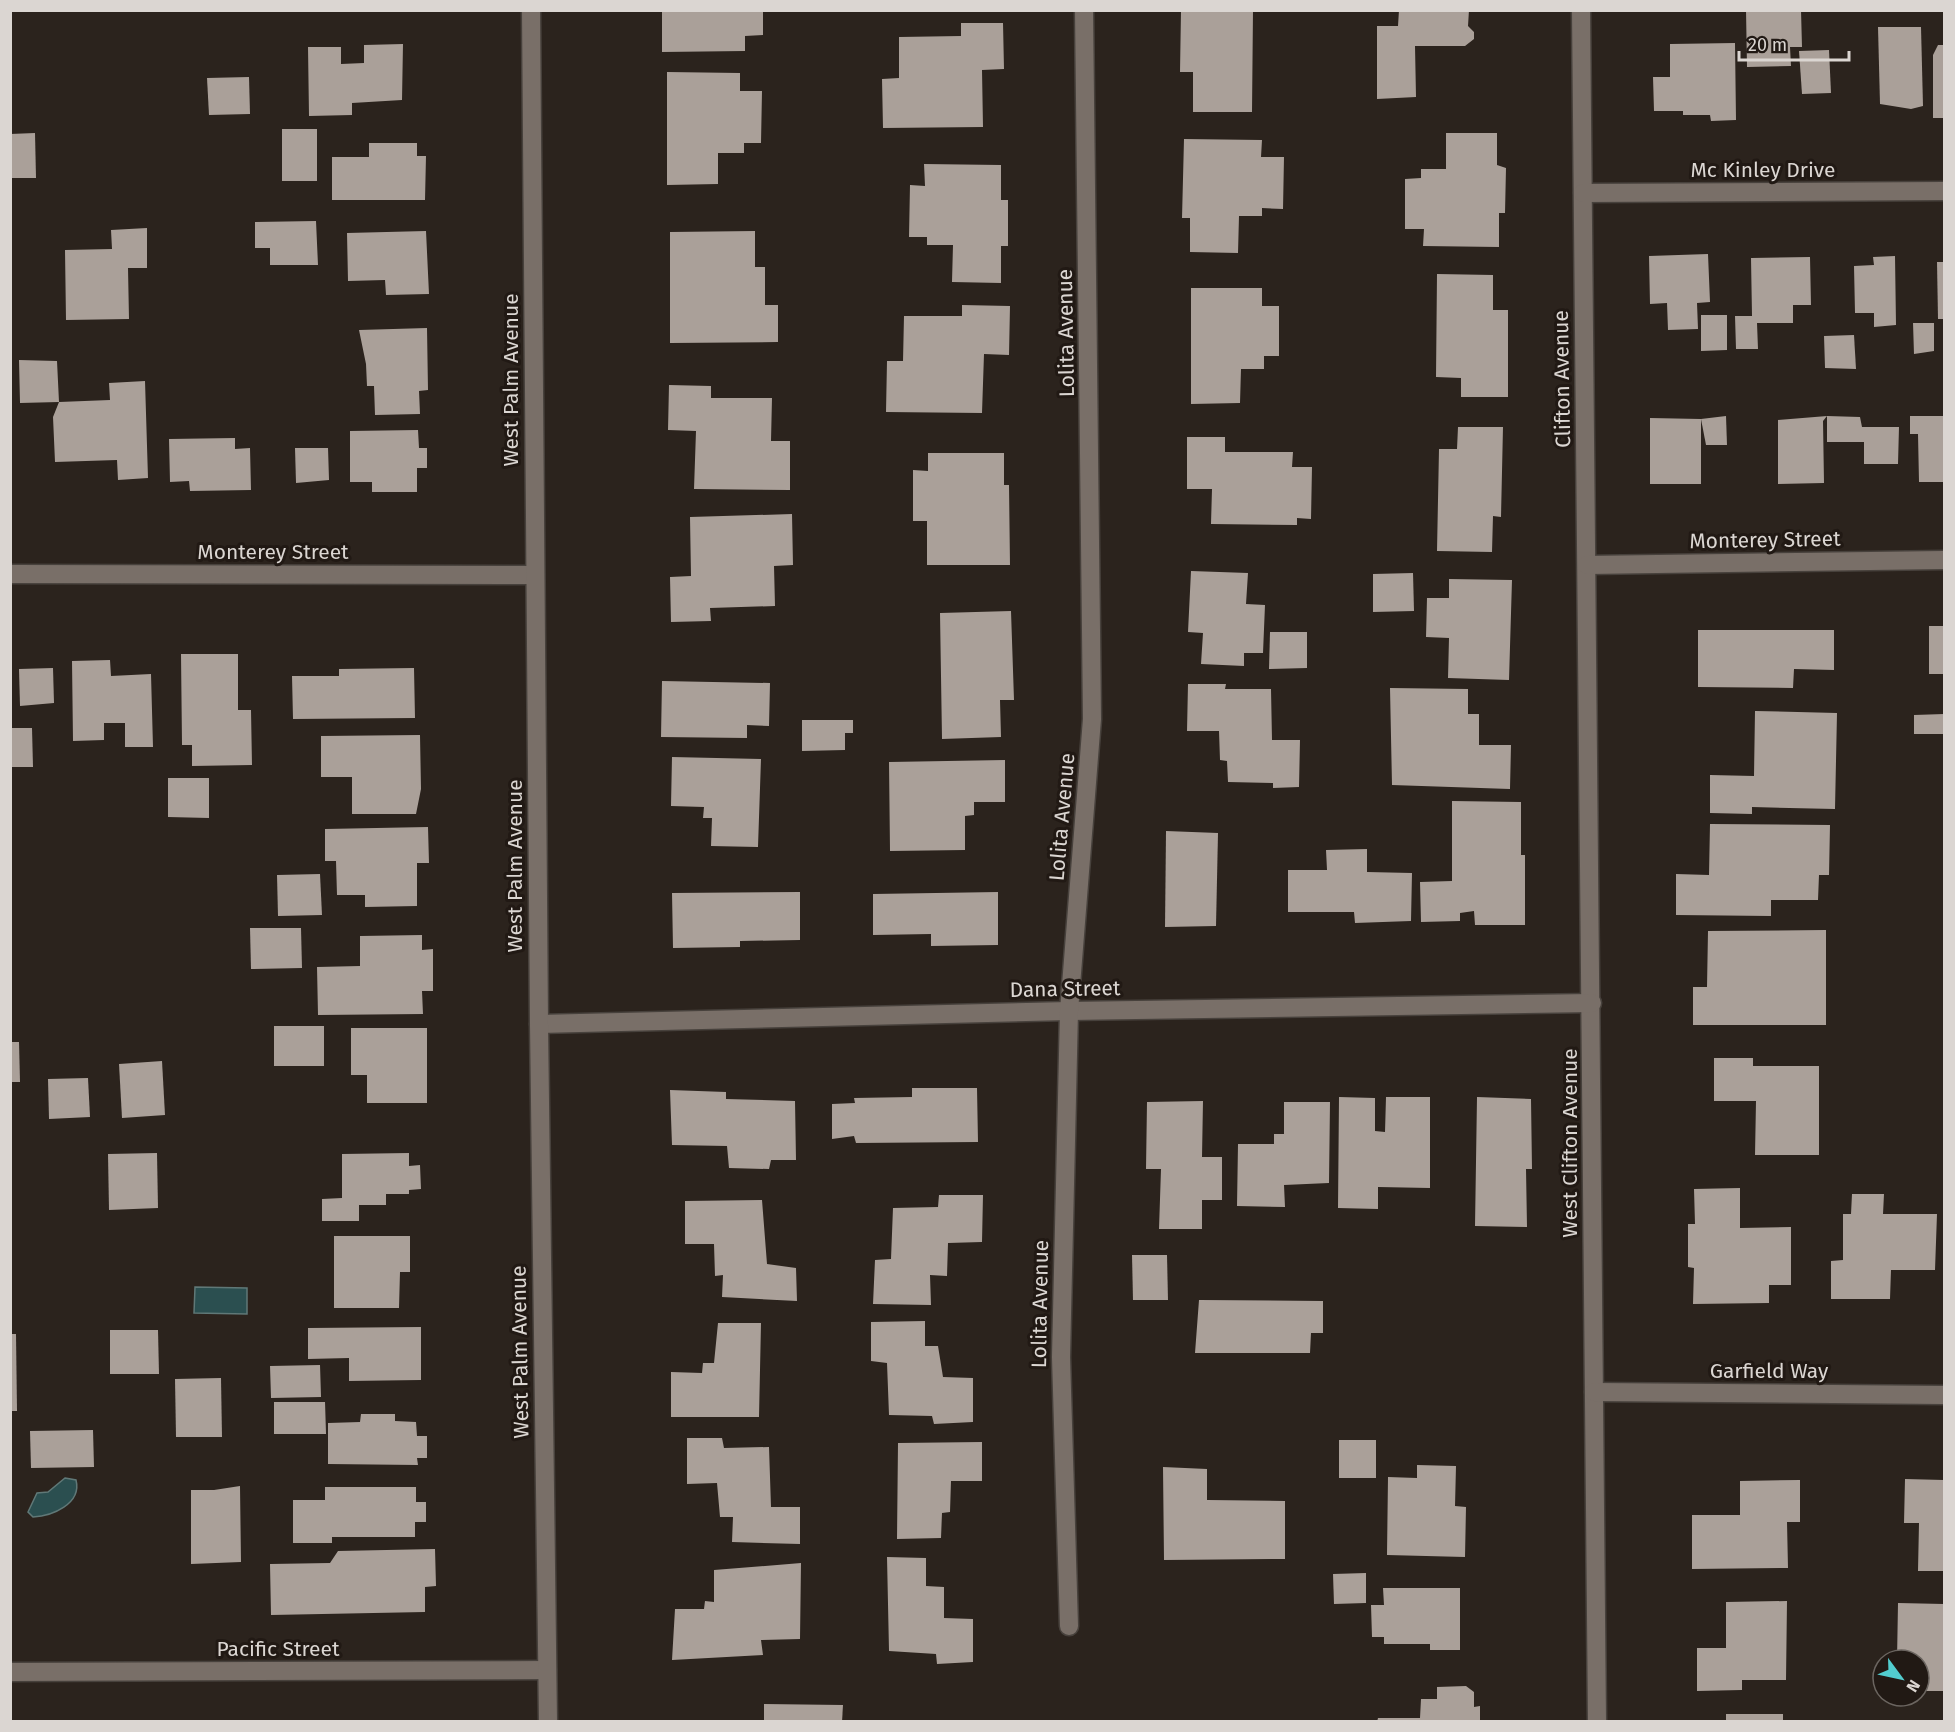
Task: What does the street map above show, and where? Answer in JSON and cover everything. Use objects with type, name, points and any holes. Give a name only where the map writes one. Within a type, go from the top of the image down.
[{"type":"street","name":"West Palm Avenue","points":[[531,10],[539,1024],[548,1722]]},
{"type":"street","name":"Lolita Avenue","points":[[1069,1626],[1061,1357],[1069,1011],[1092,719],[1084,10]]},
{"type":"street","points":[[1581,10],[1582,193]]},
{"type":"street","name":"Mc Kinley Drive","points":[[1582,193],[1944,191]]},
{"type":"street","name":"Clifton Avenue","points":[[1582,193],[1587,565]]},
{"type":"street","name":"Monterey Street","points":[[1587,565],[1944,560]]},
{"type":"street","name":"West Clifton Avenue","points":[[1587,565],[1597,1722]]},
{"type":"street","name":"Monterey Street","points":[[10,574],[535,575]]},
{"type":"street","name":"Dana Street","points":[[539,1024],[1069,1011],[1592,1003]]},
{"type":"street","name":"Garfield Way","points":[[1594,1392],[1944,1395]]},
{"type":"street","name":"Pacific Street","points":[[10,1672],[547,1670]]},
{"type":"water","points":[[195,1287],[247,1288],[247,1314],[194,1313]]},
{"type":"water","points":[[65,1478],[76,1480],[77,1488],[70,1502],[57,1511],[33,1517],[28,1512],[37,1493],[48,1492]]},
{"type":"building","points":[[662,10],[763,10],[763,35],[745,36],[745,51],[662,52]]},
{"type":"building","points":[[1181,10],[1253,10],[1252,112],[1193,112],[1193,72],[1180,72]]},
{"type":"building","points":[[1399,10],[1469,10],[1468,26],[1474,32],[1474,39],[1465,46],[1415,46],[1416,97],[1377,99],[1377,26],[1398,26]]},
{"type":"building","points":[[1746,10],[1801,10],[1802,47],[1790,47],[1791,66],[1747,67]]},
{"type":"building","points":[[961,23],[1003,23],[1004,69],[982,70],[983,127],[883,128],[882,79],[899,78],[899,37],[961,36]]},
{"type":"building","points":[[1878,27],[1921,27],[1923,106],[1911,109],[1880,104]]},
{"type":"building","points":[[1735,43],[1736,120],[1711,121],[1710,115],[1683,115],[1683,111],[1654,111],[1653,77],[1670,77],[1670,44]]},
{"type":"building","points":[[403,44],[402,100],[352,103],[352,115],[309,116],[308,47],[341,47],[341,64],[364,63],[364,45]]},
{"type":"building","points":[[1938,45],[1944,45],[1944,118],[1933,118],[1933,55]]},
{"type":"building","points":[[1829,50],[1831,93],[1802,94],[1799,51]]},
{"type":"building","points":[[667,72],[740,73],[740,91],[762,91],[761,143],[744,143],[744,153],[718,153],[718,184],[667,185]]},
{"type":"building","points":[[249,77],[250,114],[209,115],[207,78]]},
{"type":"building","points":[[282,129],[317,129],[317,181],[282,181]]},
{"type":"building","points":[[35,133],[36,178],[10,178],[10,134]]},
{"type":"building","points":[[1446,133],[1497,133],[1497,165],[1506,168],[1505,213],[1499,213],[1499,247],[1423,246],[1424,229],[1405,229],[1405,179],[1421,178],[1421,169],[1446,169]]},
{"type":"building","points":[[1184,139],[1262,140],[1261,157],[1284,157],[1283,209],[1262,208],[1262,216],[1239,216],[1238,253],[1190,252],[1190,218],[1182,218]]},
{"type":"building","points":[[369,143],[417,143],[417,156],[426,156],[425,200],[332,200],[332,157],[369,157]]},
{"type":"building","points":[[924,164],[1001,165],[1001,200],[1008,200],[1008,246],[1001,246],[1001,283],[952,282],[953,245],[927,245],[927,237],[909,237],[910,185],[925,186]]},
{"type":"building","points":[[316,221],[318,265],[270,265],[270,248],[255,248],[255,222]]},
{"type":"building","points":[[147,228],[147,268],[128,268],[129,319],[66,320],[65,250],[112,249],[111,230]]},
{"type":"building","points":[[426,231],[429,294],[386,295],[385,280],[348,281],[347,233]]},
{"type":"building","points":[[755,231],[755,267],[765,267],[765,305],[778,305],[778,342],[670,343],[670,232]]},
{"type":"building","points":[[1708,254],[1710,302],[1697,303],[1698,329],[1668,330],[1667,303],[1650,304],[1649,256]]},
{"type":"building","points":[[1895,256],[1896,325],[1874,327],[1874,313],[1855,313],[1854,266],[1874,265],[1873,257]]},
{"type":"building","points":[[1810,257],[1811,305],[1793,305],[1793,323],[1757,323],[1758,349],[1736,349],[1735,316],[1752,316],[1751,258]]},
{"type":"building","points":[[1937,262],[1944,262],[1944,319],[1938,319]]},
{"type":"building","points":[[1437,274],[1493,275],[1493,310],[1508,310],[1508,397],[1461,397],[1461,378],[1436,377]]},
{"type":"building","points":[[1191,288],[1262,288],[1262,306],[1279,306],[1279,356],[1264,356],[1264,369],[1241,369],[1240,403],[1191,404]]},
{"type":"building","points":[[962,305],[1010,306],[1009,355],[984,354],[982,413],[886,412],[887,361],[903,361],[904,316],[962,316]]},
{"type":"building","points":[[1701,315],[1727,315],[1727,350],[1701,351]]},
{"type":"building","points":[[1913,323],[1934,323],[1934,351],[1914,354]]},
{"type":"building","points":[[427,328],[428,390],[419,391],[420,414],[375,415],[374,386],[367,386],[366,364],[359,330]]},
{"type":"building","points":[[1854,335],[1856,369],[1825,368],[1824,336]]},
{"type":"building","points":[[19,360],[57,361],[59,402],[20,403]]},
{"type":"building","points":[[145,381],[148,478],[118,480],[117,460],[55,462],[53,417],[59,402],[110,400],[109,383]]},
{"type":"building","points":[[669,385],[711,386],[711,398],[772,398],[771,441],[790,441],[790,490],[694,489],[696,431],[668,430]]},
{"type":"building","points":[[1726,416],[1727,445],[1706,445],[1701,419]]},
{"type":"building","points":[[1827,416],[1860,417],[1862,427],[1899,427],[1898,464],[1864,464],[1864,442],[1827,442]]},
{"type":"building","points":[[1827,416],[1823,421],[1824,483],[1778,484],[1778,420]]},
{"type":"building","points":[[1910,416],[1944,416],[1944,482],[1919,482],[1918,434],[1910,434]]},
{"type":"building","points":[[1650,418],[1701,419],[1701,484],[1650,484]]},
{"type":"building","points":[[1458,427],[1503,427],[1501,517],[1493,516],[1492,552],[1437,551],[1439,449],[1457,449]]},
{"type":"building","points":[[418,430],[419,448],[427,448],[427,468],[417,468],[417,492],[372,492],[372,482],[350,482],[350,431]]},
{"type":"building","points":[[1187,437],[1225,437],[1225,452],[1293,452],[1292,467],[1312,467],[1311,519],[1297,518],[1297,525],[1211,524],[1212,489],[1187,489]]},
{"type":"building","points":[[235,438],[235,449],[250,448],[251,490],[190,491],[189,481],[170,482],[169,439]]},
{"type":"building","points":[[295,448],[328,448],[329,480],[296,483]]},
{"type":"building","points":[[928,453],[1004,453],[1004,485],[1009,485],[1010,565],[927,565],[927,521],[913,521],[913,470],[928,471]]},
{"type":"building","points":[[792,514],[793,565],[774,566],[775,606],[710,608],[711,621],[671,622],[670,577],[691,576],[690,517]]},
{"type":"building","points":[[1191,571],[1248,573],[1246,604],[1265,605],[1263,653],[1244,653],[1244,666],[1201,664],[1203,633],[1188,632]]},
{"type":"building","points":[[1413,573],[1414,611],[1373,612],[1373,574]]},
{"type":"building","points":[[1449,579],[1512,580],[1509,680],[1448,678],[1449,638],[1426,637],[1427,598],[1449,598]]},
{"type":"building","points":[[1011,611],[1014,700],[1000,700],[1001,737],[942,739],[940,613]]},
{"type":"building","points":[[1929,626],[1944,626],[1944,674],[1929,674]]},
{"type":"building","points":[[1698,630],[1834,630],[1834,670],[1794,669],[1793,688],[1698,687]]},
{"type":"building","points":[[1270,632],[1307,632],[1307,668],[1269,669]]},
{"type":"building","points":[[181,654],[238,654],[238,710],[251,710],[252,765],[192,766],[192,745],[182,745]]},
{"type":"building","points":[[110,660],[111,676],[151,674],[153,747],[125,747],[125,723],[104,723],[104,740],[73,741],[72,661]]},
{"type":"building","points":[[53,668],[54,703],[20,706],[19,669]]},
{"type":"building","points":[[414,668],[415,718],[293,719],[292,676],[339,676],[339,669]]},
{"type":"building","points":[[662,681],[770,683],[769,726],[747,725],[747,738],[661,737]]},
{"type":"building","points":[[1188,684],[1226,684],[1225,689],[1271,689],[1272,740],[1300,740],[1299,787],[1273,788],[1273,783],[1228,782],[1227,761],[1220,760],[1219,731],[1187,731]]},
{"type":"building","points":[[1390,688],[1468,689],[1468,714],[1479,714],[1479,745],[1511,745],[1510,789],[1392,785]]},
{"type":"building","points":[[1755,711],[1837,713],[1835,809],[1752,807],[1752,814],[1710,813],[1710,775],[1754,776]]},
{"type":"building","points":[[1944,714],[1944,734],[1914,734],[1914,715]]},
{"type":"building","points":[[802,720],[853,720],[853,733],[845,733],[845,750],[802,751]]},
{"type":"building","points":[[10,728],[32,728],[33,767],[10,767]]},
{"type":"building","points":[[420,735],[421,789],[416,814],[352,814],[352,777],[321,777],[321,736]]},
{"type":"building","points":[[672,757],[761,759],[758,847],[711,846],[712,818],[703,818],[704,807],[671,806]]},
{"type":"building","points":[[1005,760],[1005,802],[974,802],[974,815],[965,816],[965,850],[890,851],[889,762]]},
{"type":"building","points":[[168,778],[209,778],[209,818],[168,817]]},
{"type":"building","points":[[1452,801],[1521,802],[1521,855],[1525,855],[1525,925],[1475,925],[1474,911],[1460,913],[1460,921],[1421,922],[1420,882],[1452,881]]},
{"type":"building","points":[[1710,824],[1830,825],[1829,875],[1819,875],[1818,900],[1771,900],[1771,916],[1676,915],[1676,874],[1709,875]]},
{"type":"building","points":[[428,827],[429,863],[417,863],[417,906],[365,907],[365,895],[337,895],[336,861],[325,861],[325,829]]},
{"type":"building","points":[[1166,831],[1218,833],[1216,926],[1165,927]]},
{"type":"building","points":[[1367,849],[1367,872],[1412,873],[1411,921],[1355,923],[1354,912],[1288,912],[1288,870],[1327,870],[1326,850]]},
{"type":"building","points":[[320,874],[322,915],[278,916],[277,875]]},
{"type":"building","points":[[800,892],[800,940],[740,941],[740,947],[673,948],[672,893]]},
{"type":"building","points":[[998,892],[998,945],[931,946],[931,934],[873,935],[873,894]]},
{"type":"building","points":[[250,928],[301,928],[302,968],[251,969]]},
{"type":"building","points":[[1826,930],[1826,1025],[1693,1025],[1693,987],[1707,987],[1708,931]]},
{"type":"building","points":[[422,935],[422,950],[433,949],[433,991],[422,991],[423,1014],[318,1015],[317,967],[360,966],[360,936]]},
{"type":"building","points":[[274,1026],[324,1026],[324,1066],[274,1066]]},
{"type":"building","points":[[351,1028],[427,1028],[427,1103],[367,1103],[367,1075],[351,1075]]},
{"type":"building","points":[[10,1042],[19,1042],[20,1082],[10,1082]]},
{"type":"building","points":[[1714,1058],[1753,1058],[1753,1066],[1819,1066],[1819,1155],[1755,1155],[1756,1101],[1714,1101]]},
{"type":"building","points":[[162,1061],[165,1115],[122,1118],[119,1064]]},
{"type":"building","points":[[88,1078],[90,1117],[49,1119],[48,1079]]},
{"type":"building","points":[[912,1088],[977,1088],[978,1142],[856,1143],[854,1136],[832,1139],[832,1104],[855,1103],[854,1098],[912,1097]]},
{"type":"building","points":[[670,1090],[726,1092],[726,1099],[795,1101],[796,1160],[771,1160],[769,1169],[729,1168],[727,1146],[672,1145]]},
{"type":"building","points":[[1339,1097],[1375,1098],[1375,1131],[1385,1132],[1386,1097],[1430,1097],[1430,1188],[1378,1187],[1378,1209],[1338,1208]]},
{"type":"building","points":[[1477,1097],[1531,1099],[1532,1169],[1526,1169],[1527,1227],[1475,1226]]},
{"type":"building","points":[[1203,1101],[1202,1157],[1222,1157],[1222,1200],[1202,1200],[1202,1229],[1159,1229],[1161,1169],[1146,1169],[1147,1102]]},
{"type":"building","points":[[1284,1102],[1330,1102],[1329,1183],[1284,1185],[1285,1207],[1237,1206],[1238,1144],[1274,1144],[1274,1134],[1284,1134]]},
{"type":"building","points":[[157,1153],[158,1208],[109,1210],[108,1154]]},
{"type":"building","points":[[409,1153],[409,1166],[420,1165],[421,1189],[409,1190],[409,1194],[386,1194],[386,1205],[359,1205],[359,1221],[322,1221],[322,1199],[342,1198],[342,1154]]},
{"type":"building","points":[[1740,1188],[1740,1228],[1791,1227],[1791,1285],[1769,1285],[1769,1303],[1693,1304],[1694,1268],[1688,1267],[1688,1224],[1695,1224],[1694,1189]]},
{"type":"building","points":[[1852,1194],[1884,1194],[1883,1214],[1937,1214],[1935,1270],[1891,1270],[1890,1299],[1831,1299],[1831,1261],[1843,1260],[1843,1214],[1851,1214]]},
{"type":"building","points":[[939,1195],[983,1195],[982,1242],[948,1243],[947,1276],[930,1275],[931,1305],[873,1304],[875,1260],[891,1259],[893,1208],[938,1207]]},
{"type":"building","points":[[762,1200],[767,1264],[796,1268],[797,1301],[722,1297],[723,1275],[715,1276],[714,1244],[685,1244],[685,1201]]},
{"type":"building","points":[[334,1236],[410,1236],[410,1272],[400,1272],[399,1308],[334,1308]]},
{"type":"building","points":[[1132,1255],[1167,1255],[1168,1300],[1133,1300]]},
{"type":"building","points":[[1199,1300],[1323,1301],[1323,1333],[1311,1333],[1310,1353],[1195,1353]]},
{"type":"building","points":[[925,1321],[925,1346],[938,1346],[943,1377],[973,1378],[973,1422],[934,1424],[932,1416],[889,1415],[887,1363],[871,1361],[871,1322]]},
{"type":"building","points":[[718,1323],[761,1323],[759,1417],[671,1417],[671,1372],[702,1373],[703,1363],[714,1363]]},
{"type":"building","points":[[421,1327],[421,1380],[349,1381],[349,1358],[308,1359],[308,1328]]},
{"type":"building","points":[[110,1330],[158,1330],[159,1374],[110,1374]]},
{"type":"building","points":[[10,1334],[16,1334],[17,1411],[10,1411]]},
{"type":"building","points":[[320,1365],[321,1397],[271,1398],[270,1366]]},
{"type":"building","points":[[221,1378],[222,1437],[176,1437],[175,1379]]},
{"type":"building","points":[[274,1402],[325,1402],[326,1434],[274,1434]]},
{"type":"building","points":[[361,1414],[395,1414],[395,1421],[416,1422],[417,1436],[427,1436],[427,1458],[417,1458],[418,1465],[328,1464],[328,1423],[360,1422]]},
{"type":"building","points":[[93,1430],[94,1467],[31,1468],[30,1431]]},
{"type":"building","points":[[687,1438],[722,1438],[724,1448],[769,1447],[771,1507],[800,1507],[800,1544],[732,1542],[733,1517],[720,1517],[717,1483],[687,1484]]},
{"type":"building","points":[[1339,1440],[1376,1440],[1376,1478],[1339,1478]]},
{"type":"building","points":[[982,1442],[982,1481],[951,1481],[950,1512],[942,1513],[941,1538],[897,1539],[898,1443]]},
{"type":"building","points":[[1417,1465],[1456,1466],[1455,1506],[1466,1507],[1465,1557],[1387,1555],[1388,1477],[1417,1478]]},
{"type":"building","points":[[1163,1467],[1207,1469],[1207,1500],[1285,1501],[1285,1559],[1164,1560]]},
{"type":"building","points":[[1905,1479],[1944,1480],[1944,1571],[1918,1571],[1919,1523],[1904,1523]]},
{"type":"building","points":[[1800,1480],[1800,1522],[1787,1522],[1788,1568],[1692,1569],[1692,1515],[1740,1515],[1740,1481]]},
{"type":"building","points":[[240,1486],[241,1562],[191,1564],[191,1490],[214,1490]]},
{"type":"building","points":[[325,1487],[416,1487],[416,1502],[426,1502],[426,1522],[415,1522],[415,1537],[332,1537],[332,1543],[293,1543],[293,1500],[325,1500]]},
{"type":"building","points":[[435,1549],[436,1586],[425,1587],[425,1612],[271,1615],[270,1564],[330,1563],[338,1551]]},
{"type":"building","points":[[887,1557],[926,1558],[926,1586],[944,1587],[944,1618],[973,1619],[973,1662],[937,1664],[936,1654],[889,1651]]},
{"type":"building","points":[[801,1563],[800,1639],[761,1640],[763,1655],[672,1660],[675,1609],[704,1609],[705,1601],[714,1602],[714,1570]]},
{"type":"building","points":[[1366,1573],[1366,1603],[1334,1604],[1333,1574]]},
{"type":"building","points":[[1383,1588],[1460,1588],[1460,1650],[1430,1650],[1430,1644],[1384,1644],[1384,1637],[1372,1637],[1371,1605],[1384,1605]]},
{"type":"building","points":[[1787,1601],[1786,1680],[1742,1680],[1742,1690],[1697,1691],[1697,1648],[1726,1648],[1726,1602]]},
{"type":"building","points":[[1898,1603],[1944,1604],[1944,1691],[1931,1691],[1931,1648],[1897,1648]]},
{"type":"building","points":[[1466,1686],[1474,1692],[1474,1707],[1480,1706],[1480,1722],[1377,1722],[1378,1718],[1420,1718],[1421,1699],[1437,1699],[1437,1687]]},
{"type":"building","points":[[764,1704],[843,1705],[842,1722],[764,1722]]},
{"type":"building","points":[[1726,1714],[1783,1714],[1783,1722],[1726,1722]]}]
